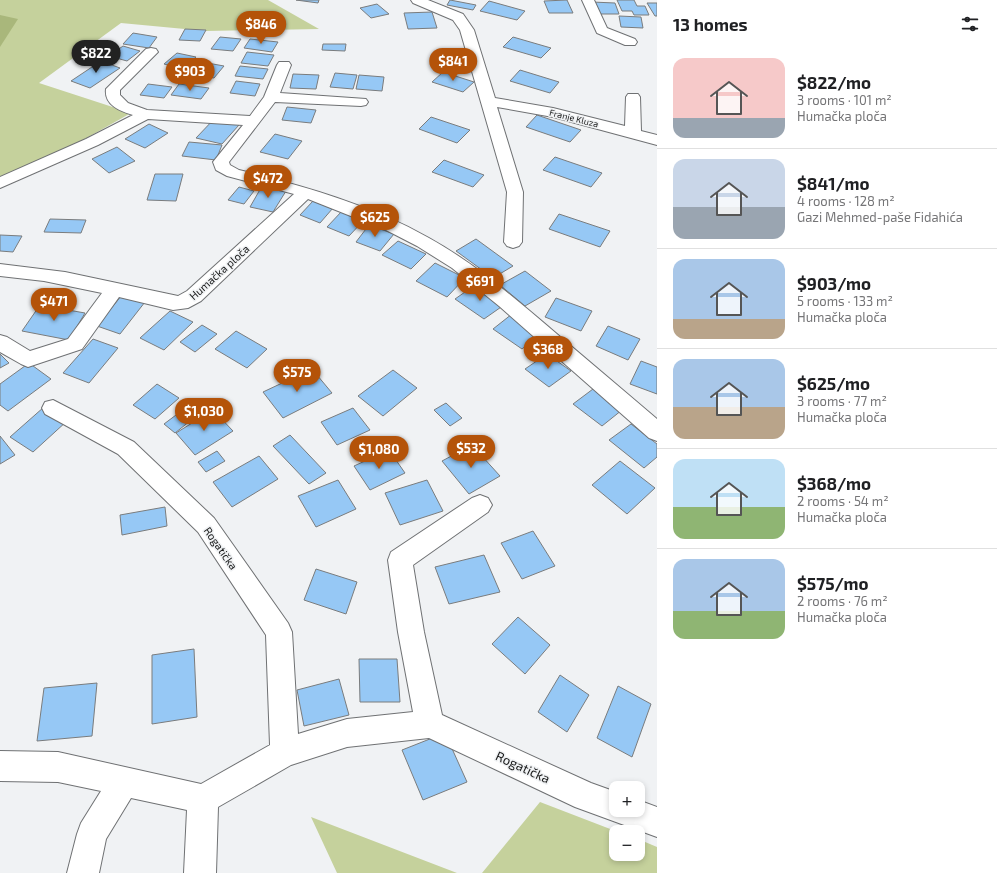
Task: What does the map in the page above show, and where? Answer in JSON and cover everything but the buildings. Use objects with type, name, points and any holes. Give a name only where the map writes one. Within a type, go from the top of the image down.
[{"type":"street","points":[[420,0],[458,17],[463,22],[490,102],[515,192],[513,242]]},
{"type":"street","points":[[588,0],[602,30],[630,42]]},
{"type":"street","points":[[151,52],[113,89],[112,94],[115,101],[120,105],[146,114],[254,120]]},
{"type":"street","points":[[284,64],[271,97],[221,162],[222,166],[233,173],[306,192],[392,226],[424,242],[458,264],[506,301],[657,432]]},
{"type":"street","points":[[271,97],[361,102]]},
{"type":"street","points":[[633,97],[634,134]]},
{"type":"street","name":"Franje Kluza","points":[[490,102],[511,104],[567,115],[657,140]]},
{"type":"street","points":[[0,183],[92,142],[146,114]]},
{"type":"street","name":"Humačka ploča","points":[[0,270],[18,271],[114,289],[173,303],[188,300],[306,192]]},
{"type":"street","points":[[0,342],[28,359],[75,344],[114,289]]},
{"type":"street","name":"Rogatička","points":[[53,408],[126,448],[206,525],[278,632],[285,753]]},
{"type":"street","points":[[0,766],[58,767],[203,799],[285,753],[347,733],[430,724],[411,632],[400,560],[480,506]]},
{"type":"street","name":"Rogatička","points":[[430,724],[586,796],[609,804]]},
{"type":"street","points":[[83,873],[92,834],[124,781]]},
{"type":"street","points":[[200,873],[203,799]]},
{"type":"street","points":[[643,817],[657,822]]},
{"type":"green space","points":[[0,0],[268,0],[319,29],[206,31],[121,23],[39,83],[131,113],[58,154],[0,180]]},
{"type":"green space","points":[[0,15],[18,19],[0,47]]},
{"type":"green space","points":[[540,802],[609,829],[609,861],[645,861],[645,842],[657,847],[657,873],[482,873]]},
{"type":"green space","points":[[311,817],[457,873],[337,873]]}]
